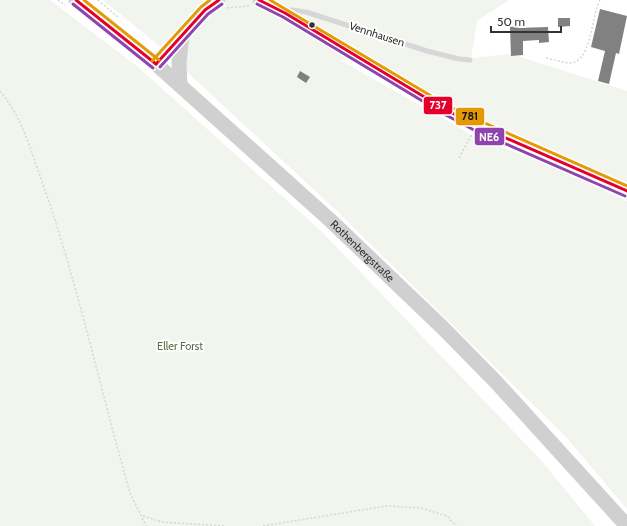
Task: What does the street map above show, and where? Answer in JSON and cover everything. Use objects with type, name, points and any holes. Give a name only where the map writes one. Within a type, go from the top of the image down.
[{"type":"main road","name":"Rothenbergstraße","points":[[76,0],[156,64],[330,220],[443,328],[496,382],[627,526]]},
{"type":"main road","points":[[180,85],[179,62],[182,35]]},
{"type":"street","points":[[156,64],[205,10],[219,0]]},
{"type":"street","points":[[259,0],[285,13],[401,84],[476,125],[627,191]]},
{"type":"lane","name":"Vennhausen","points":[[285,13],[292,10],[306,12],[428,51],[459,59],[470,60]]},
{"type":"path","points":[[546,58],[567,63],[576,61],[584,55],[596,7],[600,0]]},
{"type":"path","points":[[0,91],[6,98],[27,139],[54,216],[69,264],[130,493],[146,526]]},
{"type":"path","points":[[459,158],[476,125]]},
{"type":"path","points":[[262,526],[386,506],[421,508],[447,516],[456,526]]},
{"type":"path","points":[[142,516],[162,522],[224,526]]},
{"type":"green space","name":"Eller Forst","points":[[0,0],[50,0],[138,67],[322,232],[540,459],[595,526],[0,526]]},
{"type":"green space","points":[[103,0],[509,0],[477,21],[471,58],[511,54],[627,91],[627,186],[462,113],[363,57],[340,60],[474,136],[559,170],[627,201],[627,509],[565,436],[339,213],[158,45]]},
{"type":"building","points":[[600,9],[627,16],[619,54],[616,53],[609,84],[598,81],[605,51],[591,47]]},
{"type":"building","points":[[558,18],[570,18],[570,26],[558,27]]},
{"type":"building","points":[[518,26],[518,28],[548,27],[549,42],[539,43],[539,40],[523,41],[523,55],[511,56],[510,27]]},
{"type":"building","points":[[300,71],[310,77],[306,83],[297,77]]},
{"type":"transit line","name":"737","points":[[76,0],[156,64]]},
{"type":"transit line","name":"781","points":[[84,0],[159,60]]},
{"type":"transit line","name":"781","points":[[152,61],[201,7],[210,0]]},
{"type":"transit line","name":"737","points":[[156,64],[205,10],[219,0]]},
{"type":"transit line","name":"737","points":[[259,0],[285,13],[446,110],[476,125],[627,191]]},
{"type":"transit line","name":"781","points":[[270,0],[448,106],[627,186]]},
{"type":"transit line","name":"NE6","points":[[73,4],[153,68]]},
{"type":"transit line","name":"NE6","points":[[160,67],[208,14],[222,4]]},
{"type":"transit line","name":"NE6","points":[[257,4],[283,17],[444,114],[474,130],[625,196]]}]
